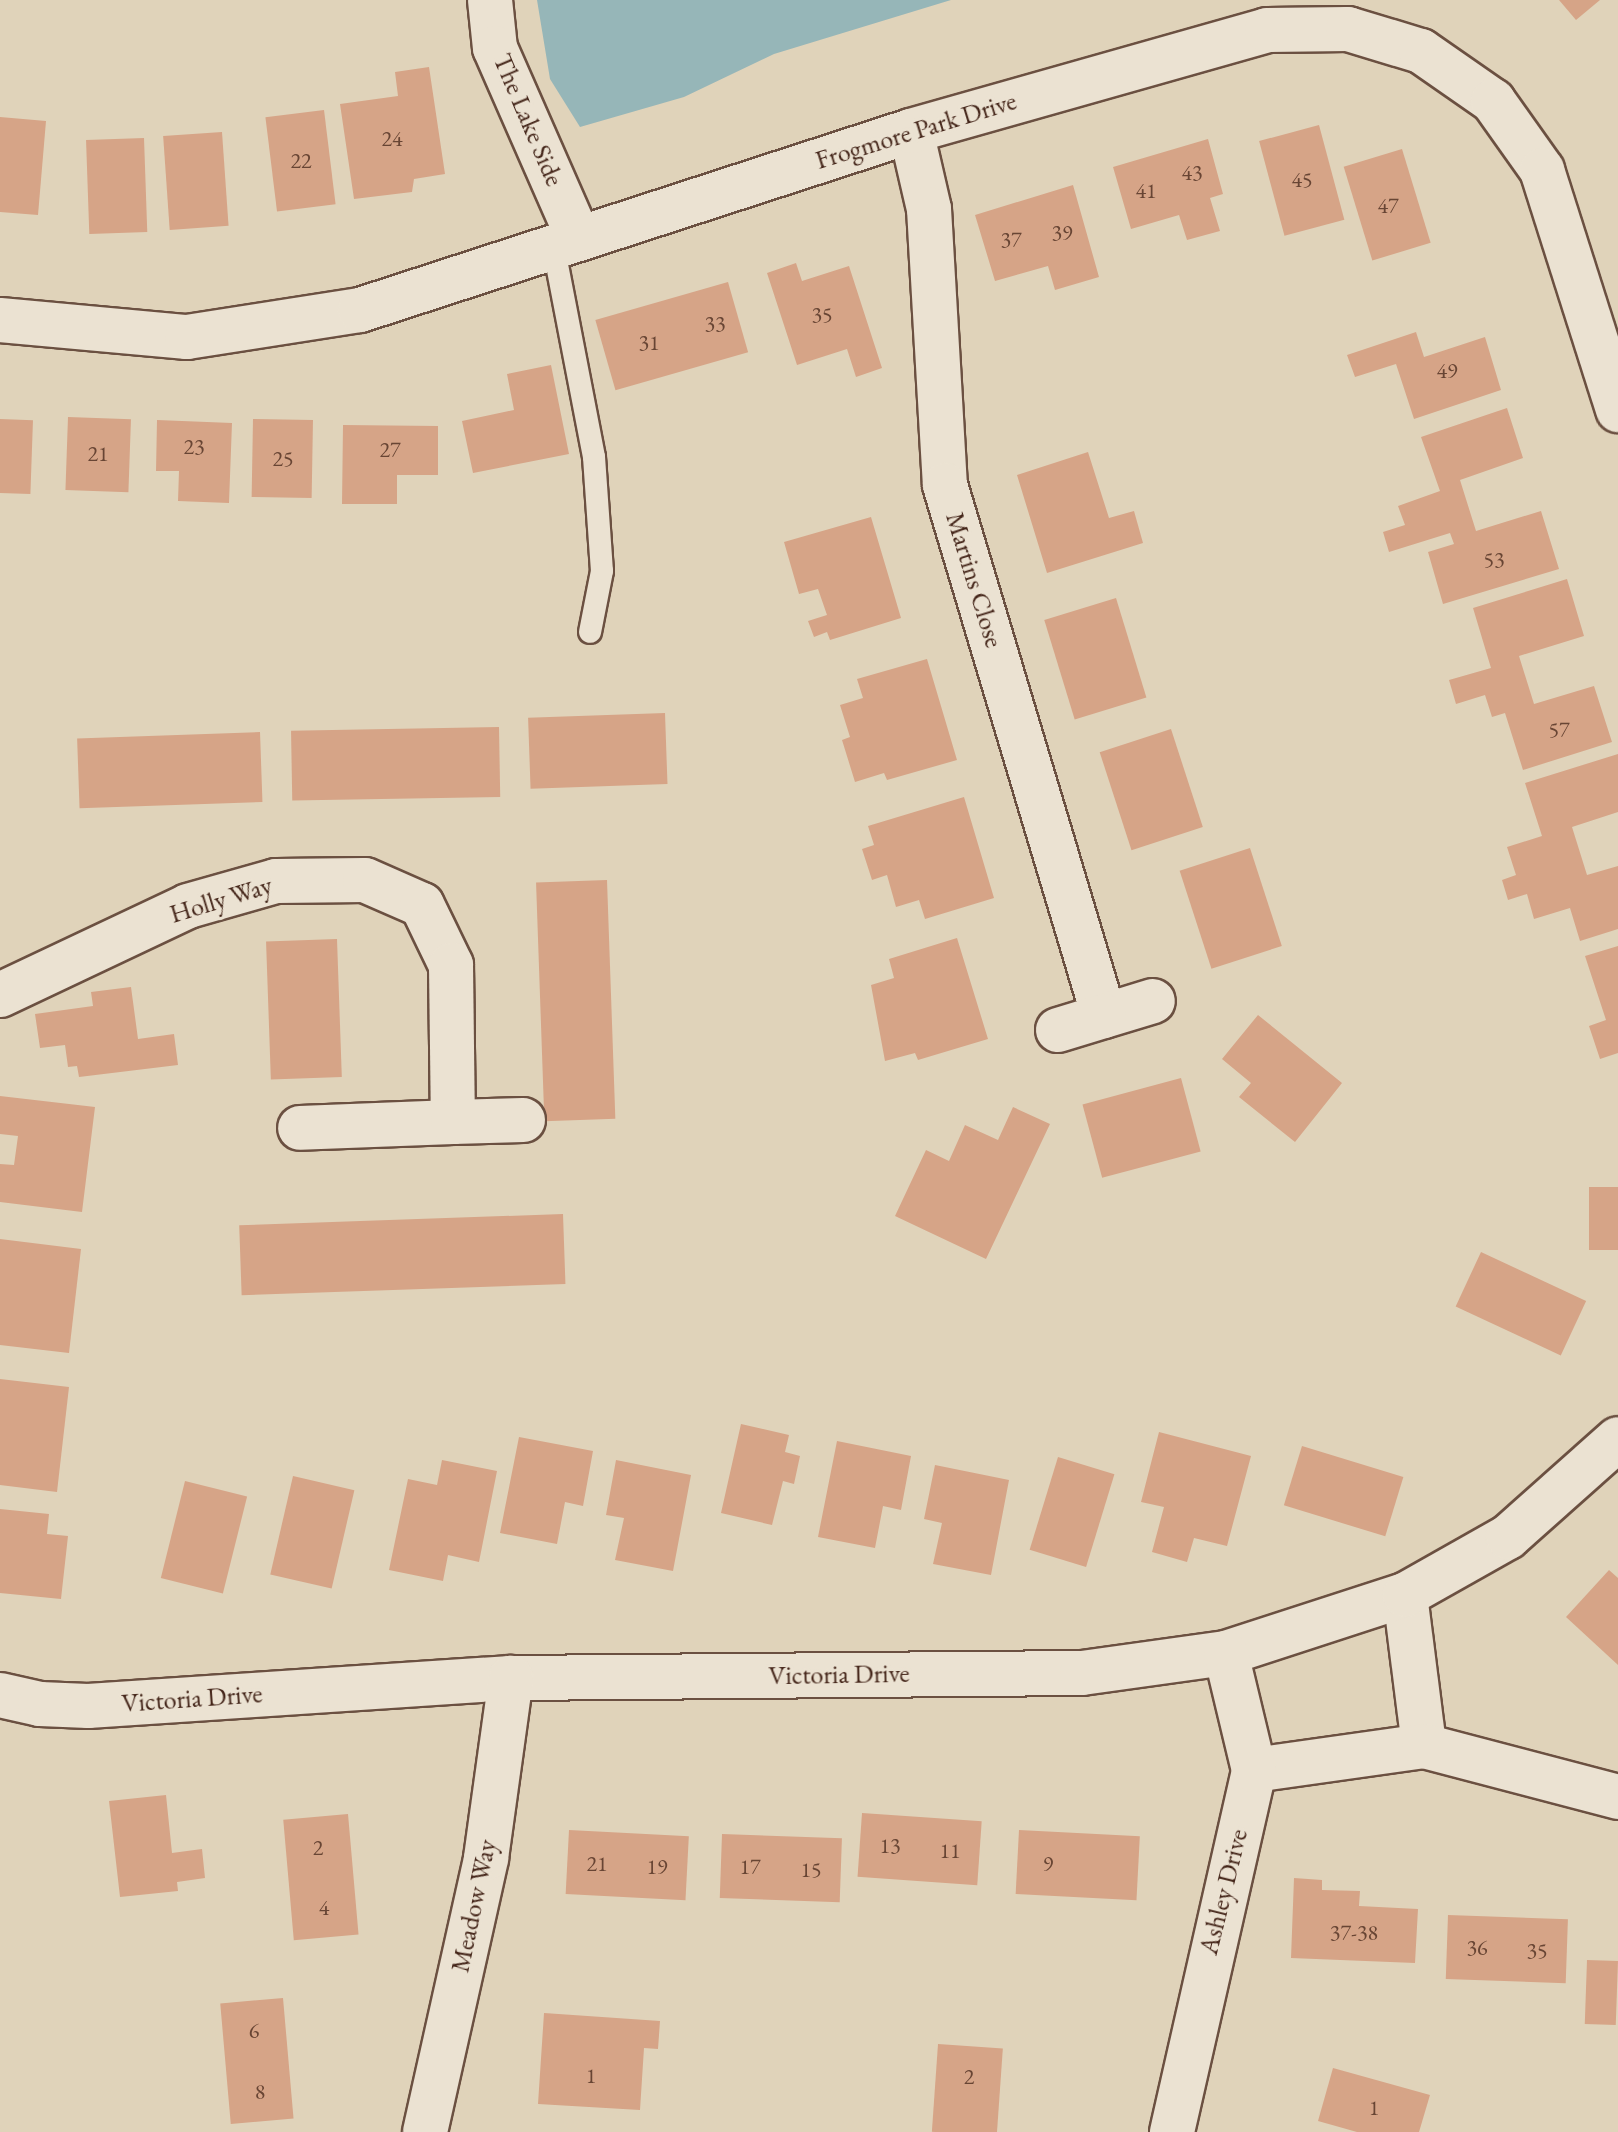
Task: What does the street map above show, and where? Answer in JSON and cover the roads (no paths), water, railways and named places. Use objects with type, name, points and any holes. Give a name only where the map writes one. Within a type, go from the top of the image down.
[{"type":"street","name":"The Lake Side","points":[[490,0],[495,48],[565,240]]},
{"type":"street","name":"Frogmore Park Drive","points":[[0,320],[187,337],[360,310],[565,240],[911,131],[1267,30],[1348,29],[1421,51],[1493,101],[1542,170],[1618,410]]},
{"type":"street","name":"Martins Close","points":[[911,131],[929,209],[945,485],[1104,1016]]},
{"type":"street","name":"Holly Way","points":[[0,995],[188,906],[276,881],[365,880],[422,905],[451,965],[453,1122]]},
{"type":"street","points":[[1058,1030],[1153,1001]]},
{"type":"street","points":[[300,1128],[523,1120]]},
{"type":"street","name":"Victoria Drive","points":[[0,1695],[40,1704],[88,1706],[511,1678],[1082,1673],[1226,1653],[1405,1595],[1508,1537],[1618,1439]]},
{"type":"street","points":[[1405,1595],[1424,1746]]},
{"type":"street","name":"Ashley Drive","points":[[1172,2132],[1254,1770],[1226,1653]]},
{"type":"street","name":"Meadow Way","points":[[425,2132],[486,1858],[511,1678]]},
{"type":"street","points":[[1254,1770],[1424,1746],[1618,1797]]},
{"type":"lane","points":[[565,240],[594,457],[602,571],[590,632]]},
{"type":"water","points":[[537,0],[951,0],[774,54],[684,97],[580,127],[550,79]]}]
